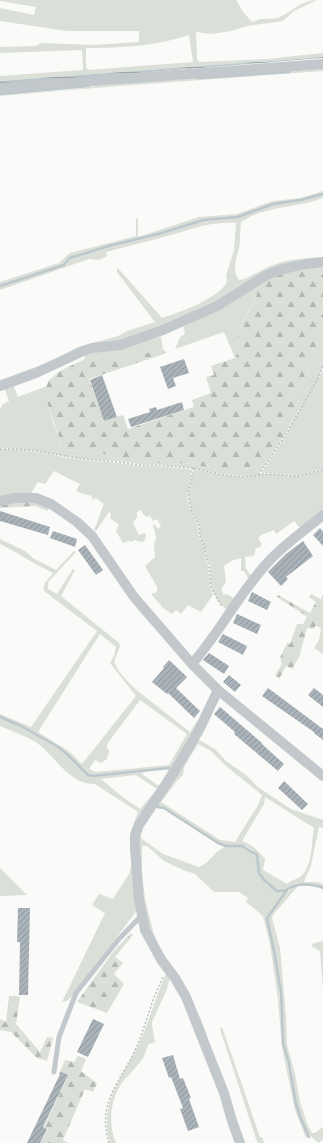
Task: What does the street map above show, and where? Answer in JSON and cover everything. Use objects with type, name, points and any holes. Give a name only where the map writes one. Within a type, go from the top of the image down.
[{"type":"street","points":[[0,88],[323,64]]},
{"type":"street","points":[[0,386],[36,373],[83,351],[92,348],[120,345],[163,330],[217,306],[273,272],[298,265],[323,262]]},
{"type":"street","points":[[0,501],[15,498],[36,498],[51,504],[77,522],[92,536],[134,597],[192,664],[218,690],[323,776]]},
{"type":"street","points":[[192,664],[269,561],[323,515]]},
{"type":"street","points":[[218,690],[199,730],[174,772],[139,825],[135,835],[135,849],[138,892],[145,930],[149,939],[181,988],[195,1018],[224,1093],[240,1143]]},
{"type":"lane","points":[[54,1072],[59,1037],[76,993],[118,940],[142,915]]},
{"type":"path","points":[[259,475],[288,431],[317,380],[323,366]]},
{"type":"path","points":[[0,449],[24,450],[144,466],[152,465],[194,468],[223,475],[242,477],[269,474],[297,476],[323,470]]},
{"type":"path","points":[[194,468],[191,471],[192,478],[188,492],[191,510],[198,525],[200,537],[205,548],[209,566],[211,587],[218,601],[228,614]]},
{"type":"path","points":[[109,1143],[105,1131],[105,1121],[110,1096],[145,1028],[154,999],[167,968]]},
{"type":"green space","points":[[236,0],[252,22],[261,19],[278,18],[302,4],[312,0],[317,0],[294,11],[283,21],[247,26],[231,31],[211,34],[196,32],[197,59],[199,62],[267,59],[323,53],[323,57],[0,81],[0,76],[83,70],[82,50],[0,53],[0,47],[36,46],[41,43],[94,45],[139,42],[139,31],[67,31],[0,21],[0,8],[34,15],[36,7],[0,1]],"holes":[[[189,35],[193,62],[88,70],[86,67],[86,48],[138,46],[164,42]]]},
{"type":"green space","points":[[323,69],[323,71],[0,96],[116,84]]},
{"type":"green space","points":[[323,191],[323,194],[301,200],[272,204],[238,217],[202,219],[162,232],[109,246],[70,258],[64,265],[0,285],[0,282],[59,263],[70,253],[136,236],[136,219],[138,218],[138,236],[141,236],[199,217],[237,214],[273,201],[300,198]]},
{"type":"green space","points":[[323,195],[323,198],[307,203],[262,212],[241,222],[240,242],[235,271],[239,280],[285,261],[317,257],[323,257],[323,259],[292,263],[197,313],[0,383],[0,380],[52,361],[78,347],[118,336],[127,331],[155,322],[117,272],[117,267],[162,318],[198,304],[216,294],[227,282],[226,276],[234,250],[236,223],[197,227],[106,252],[107,256],[99,260],[89,259],[0,290],[0,287],[65,266],[71,259],[110,247],[162,234],[203,221],[238,218],[273,205],[301,201]]},
{"type":"green space","points":[[323,265],[323,332],[318,341],[304,379],[298,402],[291,416],[287,431],[265,465],[237,470],[222,470],[186,463],[151,463],[112,458],[102,453],[90,451],[63,450],[47,402],[45,390],[49,380],[60,371],[85,359],[122,359],[163,349],[167,353],[89,379],[104,421],[123,415],[128,429],[194,407],[192,400],[211,393],[206,377],[214,375],[211,366],[235,358],[239,351],[238,342],[240,327],[257,294],[256,290],[252,287],[272,275]]},
{"type":"green space","points":[[252,287],[256,290],[257,294],[240,327],[238,342],[239,351],[235,358],[224,332],[175,349],[180,337],[185,334],[183,325]]},
{"type":"green space","points":[[323,332],[323,366],[316,382],[287,431],[291,416],[298,402],[304,379],[318,341]]},
{"type":"green space","points":[[161,337],[163,349],[122,359],[85,359],[83,353]]},
{"type":"green space","points":[[323,370],[323,469],[298,475],[261,474],[288,432]]},
{"type":"green space","points":[[13,384],[18,397],[47,386],[46,392],[49,408],[63,450],[90,451],[102,453],[112,458],[151,463],[186,463],[222,470],[237,470],[265,465],[258,475],[242,476],[194,468],[84,459],[29,450],[0,448],[0,410],[2,405],[9,401],[4,387]]},
{"type":"green space","points":[[0,449],[28,451],[83,460],[144,467],[152,466],[192,469],[190,471],[191,478],[187,496],[190,510],[198,525],[199,538],[205,548],[210,587],[213,595],[201,612],[188,605],[181,614],[176,610],[172,614],[163,608],[151,594],[157,592],[157,587],[145,566],[155,557],[154,544],[156,536],[153,526],[154,524],[158,529],[161,526],[157,519],[153,521],[150,516],[145,516],[140,510],[137,512],[137,517],[133,523],[139,535],[144,533],[146,534],[145,540],[142,542],[134,540],[132,542],[128,541],[123,543],[116,531],[119,525],[110,518],[111,514],[109,512],[96,531],[94,530],[104,504],[96,498],[92,500],[92,496],[76,491],[80,484],[54,471],[45,484],[38,482],[30,495],[0,498]]},
{"type":"green space","points":[[194,469],[242,477],[269,474],[298,476],[323,470],[323,514],[302,530],[294,521],[276,534],[274,530],[261,535],[258,538],[262,544],[259,548],[256,548],[254,556],[245,557],[246,569],[253,578],[250,581],[244,571],[241,571],[241,558],[231,561],[224,566],[226,582],[221,589],[224,595],[226,594],[236,599],[228,612],[218,601],[211,587],[210,565],[206,556],[207,553],[200,537],[199,524],[191,510],[188,495],[192,472]]},
{"type":"green space","points":[[32,500],[49,507],[48,511],[35,506],[0,508],[0,503]]},
{"type":"green space","points":[[0,539],[25,551],[33,558],[56,570],[74,551],[76,552],[50,580],[48,583],[48,589],[57,594],[73,569],[75,570],[61,596],[119,643],[120,646],[114,662],[122,675],[139,692],[190,732],[198,720],[200,721],[171,769],[94,776],[88,775],[68,753],[22,726],[0,717],[0,714],[31,727],[97,631],[44,591],[45,583],[53,573],[0,544]],"holes":[[[100,634],[116,647],[114,656],[110,663],[136,696],[82,764],[70,752],[38,732]],[[140,700],[187,734],[169,765],[96,772],[89,769],[95,760],[101,763],[107,759],[109,751],[107,744]]]},
{"type":"green space","points":[[311,594],[321,599],[323,595],[323,609],[314,629],[307,628],[299,657],[292,669],[286,666],[279,679],[275,675],[282,664],[280,658],[287,643],[290,644],[297,624],[303,624],[307,617],[277,597],[278,595],[310,613],[316,602],[309,597]]},
{"type":"green space","points":[[323,609],[323,654],[314,648],[319,640],[321,628],[315,625]]},
{"type":"green space","points":[[0,718],[21,727],[67,754],[88,776],[94,777],[144,772],[142,774],[159,786],[169,769],[172,771],[136,826],[139,908],[67,1001],[62,1002],[105,913],[92,905],[99,894],[113,899],[129,874],[131,866],[131,831],[138,812],[95,784],[77,780],[34,741],[0,726]],"holes":[[[136,775],[157,789],[140,809],[101,779]]]},
{"type":"green space","points":[[196,738],[215,749],[226,761],[246,775],[258,787],[291,809],[323,820],[323,828],[319,827],[311,865],[304,882],[318,882],[323,884],[323,887],[303,884],[283,890],[277,890],[261,875],[258,857],[254,851],[244,846],[226,845],[218,842],[164,807],[158,806]],"holes":[[[198,744],[211,751],[226,766],[262,795],[258,805],[235,842],[220,840],[161,802],[183,775],[184,767]],[[265,797],[314,828],[309,864],[301,876],[287,884],[263,870],[265,859],[255,848],[242,841],[264,804]]]},
{"type":"green space","points":[[145,823],[141,838],[163,854],[199,867],[205,864],[223,848],[239,846],[248,849],[256,856],[258,872],[265,883],[273,889],[285,891],[266,918],[275,956],[279,982],[282,1043],[288,1063],[300,1119],[309,1137],[306,1138],[295,1110],[282,1048],[278,999],[270,944],[263,916],[246,902],[248,898],[239,892],[214,892],[195,874],[164,861],[147,846],[143,846],[142,873],[145,899],[153,931],[159,948],[176,971],[201,1019],[244,1143],[209,1046],[158,950],[146,919],[138,835]]},
{"type":"green space","points":[[0,868],[27,895],[0,896]]},
{"type":"green space","points":[[298,886],[272,918],[280,948],[287,1045],[295,1074],[300,1102],[308,1126],[312,1133],[315,1133],[323,1127],[323,1139],[319,1143],[305,1128],[298,1106],[290,1062],[284,1042],[280,984],[275,951],[267,918],[288,891]]},
{"type":"green space","points":[[131,933],[133,935],[115,957],[123,963],[114,974],[124,984],[107,1013],[77,1002],[113,952]]},
{"type":"green space","points":[[323,941],[323,988],[320,951],[311,946],[314,943]]},
{"type":"green space","points":[[168,973],[179,987],[198,1032],[197,1033],[172,979],[169,980],[167,989],[152,1022],[155,1042],[149,1044],[143,1058],[121,1084],[114,1098],[111,1121],[113,1136],[116,1143],[110,1143],[107,1128],[107,1114],[110,1101],[121,1076],[141,1039],[166,974]]},
{"type":"green space","points":[[9,996],[20,997],[16,1024],[40,1052],[47,1037],[53,1038],[47,1061],[37,1058],[11,1032],[0,1030],[0,1019],[6,1022]]},
{"type":"green space","points":[[222,1027],[260,1137],[262,1137],[264,1143],[258,1143],[256,1139],[220,1029]]},
{"type":"green space","points":[[78,1056],[86,1059],[81,1071],[97,1083],[93,1092],[85,1089],[63,1140],[68,1143],[40,1143],[48,1129],[44,1127],[67,1078],[59,1074],[65,1060],[74,1062]]},
{"type":"shaded area","points":[[323,58],[0,84],[0,81]]},
{"type":"building","points":[[184,359],[189,373],[173,378],[176,386],[168,389],[160,367]]},
{"type":"building","points":[[102,375],[117,417],[104,421],[90,380]]},
{"type":"building","points":[[182,402],[184,410],[131,427],[128,419],[150,412],[149,409],[156,407],[157,410]]},
{"type":"building","points":[[0,511],[50,527],[48,535],[0,521]]},
{"type":"building","points":[[320,528],[323,532],[323,546],[313,535]]},
{"type":"building","points":[[53,531],[77,539],[75,547],[50,538]]},
{"type":"building","points":[[303,541],[313,556],[286,577],[288,579],[281,586],[268,572],[286,554]]},
{"type":"building","points":[[85,545],[103,570],[96,575],[78,550]]},
{"type":"building","points":[[252,592],[271,602],[267,610],[248,601]]},
{"type":"building","points":[[237,614],[261,625],[257,634],[233,623]]},
{"type":"building","points":[[223,634],[247,646],[243,655],[218,642]]},
{"type":"building","points":[[209,653],[229,666],[224,674],[203,660]]},
{"type":"building","points":[[169,660],[187,677],[176,688],[200,711],[194,718],[168,693],[167,694],[152,682]]},
{"type":"building","points":[[229,675],[241,685],[235,692],[223,682]]},
{"type":"building","points":[[268,688],[323,729],[323,740],[314,732],[262,696]]},
{"type":"building","points":[[314,688],[323,695],[323,707],[308,695]]},
{"type":"building","points":[[220,707],[284,764],[278,771],[234,734],[235,732],[214,714]]},
{"type":"building","points":[[284,781],[308,804],[302,810],[278,788]]},
{"type":"building","points":[[18,908],[30,908],[28,995],[19,995],[20,942],[17,942]]},
{"type":"building","points":[[93,1019],[104,1024],[88,1057],[77,1052]]},
{"type":"building","points":[[173,1055],[180,1079],[183,1078],[191,1098],[189,1099],[199,1127],[188,1131],[180,1109],[183,1108],[171,1077],[169,1078],[162,1058]]},
{"type":"building","points":[[61,1072],[68,1075],[43,1127],[47,1129],[40,1143],[27,1143]]},
{"type":"waterway","points":[[198,78],[289,72]]},
{"type":"waterway","points":[[0,94],[89,86]]},
{"type":"waterway","points":[[0,286],[64,265],[70,258],[109,246],[162,233],[203,220],[238,217],[273,204],[301,200],[323,194]]},
{"type":"waterway","points":[[0,717],[21,726],[58,747],[88,775],[94,776],[169,768],[173,771]]},
{"type":"waterway","points":[[158,805],[157,807],[164,808],[218,843],[226,846],[242,846],[257,855],[259,873],[264,880],[277,891],[285,890],[298,885],[313,885],[323,888]]},
{"type":"waterway","points":[[287,890],[267,918],[281,993],[283,1043],[289,1063],[296,1104],[309,1137]]}]
